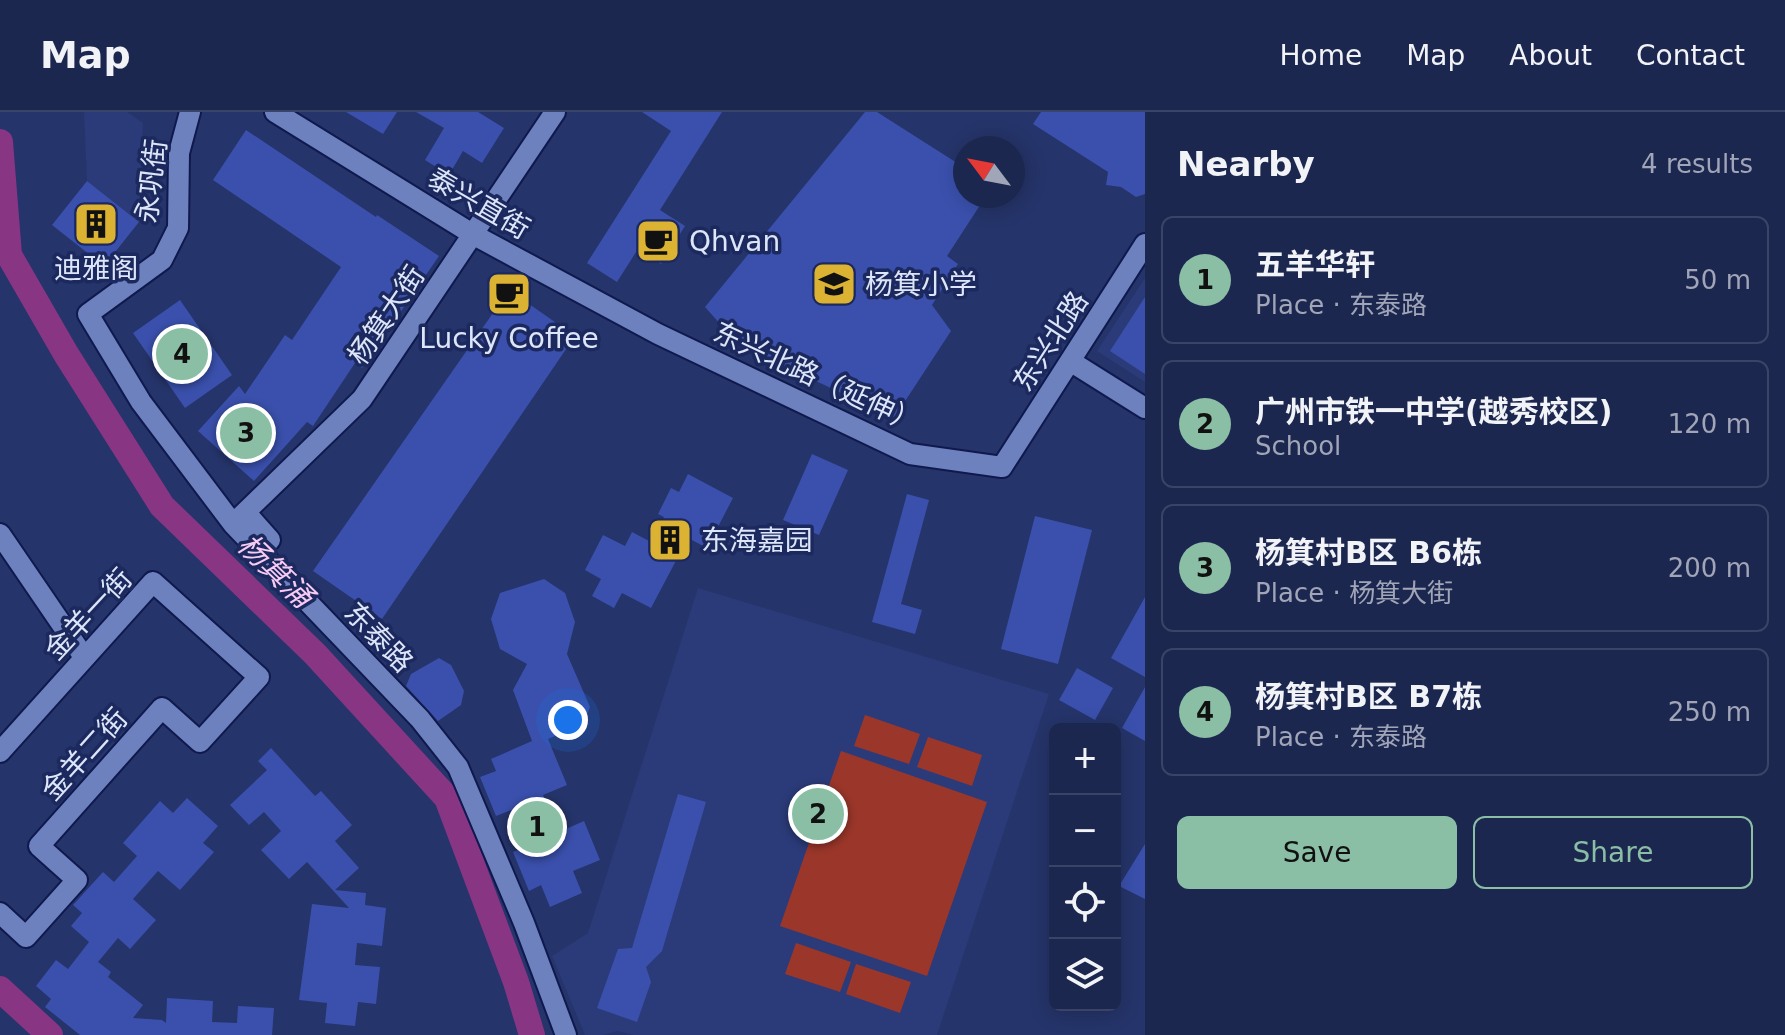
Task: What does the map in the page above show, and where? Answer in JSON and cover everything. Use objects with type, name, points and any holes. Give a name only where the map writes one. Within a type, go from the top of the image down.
[{"type":"street","name":"永巩街","points":[[88,314],[162,260],[178,228],[179,153],[190,112]]},
{"type":"street","name":"泰兴直街","points":[[275,112],[474,235],[658,334]]},
{"type":"street","name":"杨箕大街","points":[[240,519],[362,399],[555,112]]},
{"type":"street","name":"东兴北路","points":[[1002,467],[1145,244]]},
{"type":"street","name":"东泰路","points":[[88,314],[141,402],[240,519],[420,719],[458,767],[524,923],[566,1035]]},
{"type":"street","name":"东兴北路（延伸）","points":[[658,334],[910,454],[1002,467]]},
{"type":"street","points":[[1070,361],[1145,408]]},
{"type":"street","points":[[240,519],[270,540]]},
{"type":"street","points":[[0,534],[84,657]]},
{"type":"street","name":"金羊一街","points":[[0,752],[153,582],[259,677]]},
{"type":"street","name":"金羊二街","points":[[0,913],[26,937],[77,880],[39,846],[162,708],[200,742],[259,677]]},
{"type":"shaded area","points":[[84,112],[127,112],[143,123],[139,222],[87,181]]},
{"type":"shaded area","points":[[1145,278],[1145,382],[1097,351]]},
{"type":"shaded area","points":[[698,588],[1049,694],[937,1035],[634,1035],[617,1031],[585,1035],[552,956],[588,933]]},
{"type":"shaded area","points":[[865,715],[920,734],[909,764],[854,746]]},
{"type":"shaded area","points":[[928,737],[982,755],[972,786],[917,767]]},
{"type":"shaded area","points":[[841,751],[987,802],[927,976],[780,926]]},
{"type":"shaded area","points":[[796,943],[851,962],[840,992],[785,974]]},
{"type":"shaded area","points":[[856,964],[911,982],[900,1013],[846,994]]},
{"type":"building","points":[[346,112],[397,112],[383,134]]},
{"type":"building","points":[[416,112],[478,112],[504,128],[482,163],[463,151],[449,175],[425,160],[444,128]]},
{"type":"building","points":[[642,112],[722,112],[660,210],[685,226],[661,264],[638,249],[617,282],[587,263],[671,131]]},
{"type":"building","name":"杨箕小学","points":[[865,112],[877,112],[953,160],[953,208],[978,208],[947,256],[958,264],[932,305],[951,331],[894,418],[738,344],[705,307]]},
{"type":"building","points":[[1041,112],[1145,112],[1145,194],[1136,197],[1121,187],[1106,185],[1108,172],[1033,124]]},
{"type":"building","points":[[246,130],[439,256],[362,368],[355,363],[313,426],[307,422],[254,481],[198,431],[239,386],[245,394],[285,335],[292,340],[341,267],[213,180]]},
{"type":"building","name":"迪雅阁","points":[[87,181],[139,222],[104,266],[52,225]]},
{"type":"building","points":[[509,290],[575,336],[382,619],[313,571]]},
{"type":"building","points":[[1145,297],[1145,374],[1110,351]]},
{"type":"building","points":[[180,300],[232,375],[185,408],[133,333]]},
{"type":"building","points":[[812,454],[848,470],[819,535],[783,520]]},
{"type":"building","name":"东海嘉园","points":[[688,474],[733,498],[707,548],[688,538],[651,608],[622,593],[614,608],[592,596],[601,579],[585,570],[603,535],[625,546],[632,532],[651,542],[664,517],[658,514],[671,488],[679,492]]},
{"type":"building","points":[[907,494],[929,500],[901,604],[922,610],[915,634],[872,622]]},
{"type":"building","points":[[1035,516],[1092,530],[1058,664],[1001,649]]},
{"type":"building","points":[[544,579],[565,593],[575,622],[567,654],[590,707],[583,724],[548,739],[567,785],[543,795],[559,832],[584,821],[600,860],[573,871],[582,893],[550,907],[541,885],[529,891],[513,852],[526,846],[511,810],[496,816],[480,777],[496,771],[491,759],[532,741],[513,690],[527,664],[500,649],[491,619],[500,593]]},
{"type":"building","points":[[1145,597],[1145,677],[1111,658]]},
{"type":"building","points":[[439,658],[451,665],[464,691],[461,705],[438,721],[406,686],[411,674]]},
{"type":"building","points":[[1077,668],[1113,688],[1095,720],[1059,700]]},
{"type":"building","points":[[1145,687],[1145,741],[1122,728]]},
{"type":"building","points":[[271,748],[315,796],[321,791],[352,825],[335,841],[359,868],[335,890],[366,893],[365,905],[386,908],[382,946],[357,943],[355,965],[380,967],[376,1004],[358,1002],[355,1026],[325,1023],[327,1003],[299,1000],[312,904],[349,908],[307,862],[289,879],[261,850],[281,831],[264,812],[249,825],[230,805],[267,770],[258,761]]},
{"type":"building","points":[[678,794],[706,802],[662,951],[646,967],[651,982],[637,1022],[597,1008],[618,949],[632,948]]},
{"type":"building","points":[[187,798],[218,826],[203,843],[214,852],[180,890],[158,871],[133,899],[156,920],[130,949],[118,938],[98,962],[111,972],[108,977],[143,1005],[133,1018],[166,1023],[167,998],[213,1001],[212,1022],[237,1023],[238,1006],[274,1008],[272,1035],[80,1035],[45,1007],[51,999],[36,986],[56,960],[68,969],[89,942],[71,926],[82,913],[73,905],[103,872],[114,882],[137,856],[123,843],[160,801],[173,813]]},
{"type":"building","points":[[1145,844],[1145,899],[1121,887]]},
{"type":"waterway","name":"杨箕涌","points":[[0,142],[9,255],[66,354],[162,506],[315,654],[447,798],[516,982],[532,1035]]},
{"type":"waterway","points":[[0,989],[50,1035]]},
{"type":"place","name":"迪雅阁","points":[[96,224]]},
{"type":"place","name":"Qhvan","points":[[658,241]]},
{"type":"place","name":"杨箕小学","points":[[834,284]]},
{"type":"place","name":"Lucky Coffee","points":[[509,294]]},
{"type":"place","name":"杨箕村B区 B7栋","points":[[182,354]]},
{"type":"place","name":"杨箕村B区 B6栋","points":[[246,433]]},
{"type":"place","name":"东海嘉园","points":[[670,540]]},
{"type":"place","name":"广州市铁一中学(越秀校区)","points":[[818,814]]},
{"type":"place","name":"五羊华轩","points":[[537,827]]}]
